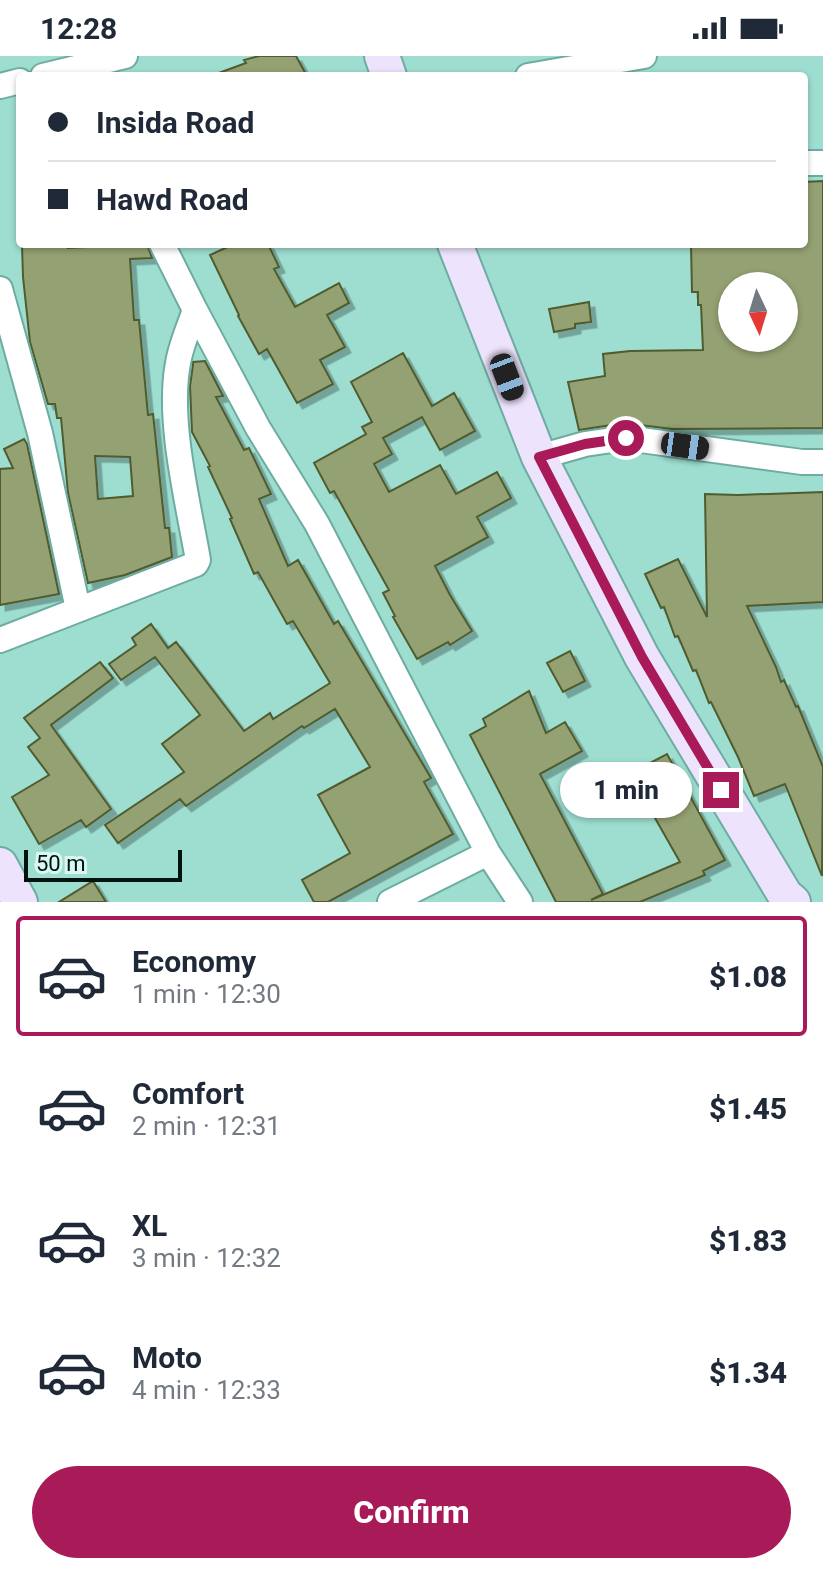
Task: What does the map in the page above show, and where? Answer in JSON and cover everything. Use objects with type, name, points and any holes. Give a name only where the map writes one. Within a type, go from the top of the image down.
[{"type":"main road","points":[[457,248],[539,457],[642,657],[782,900]]},
{"type":"main road","points":[[0,865],[20,902]]},
{"type":"street","points":[[92,71],[125,56]]},
{"type":"street","points":[[573,72],[644,56]]},
{"type":"street","points":[[164,248],[258,428],[317,524],[488,853],[520,902]]},
{"type":"street","points":[[0,289],[40,433],[78,609]]},
{"type":"street","points":[[0,640],[196,564],[198,560],[178,442],[175,390],[178,362],[195,310]]},
{"type":"street","points":[[539,457],[585,444],[626,438],[802,462],[823,462]]},
{"type":"street","points":[[390,902],[488,853]]},
{"type":"building","points":[[259,56],[296,56],[305,72],[221,72],[246,63],[244,60]]},
{"type":"building","points":[[823,181],[823,428],[672,429],[624,423],[579,430],[568,382],[605,376],[603,354],[703,350],[698,292],[692,292],[691,248],[808,248],[808,182]]},
{"type":"building","points":[[22,248],[148,248],[152,258],[130,259],[134,320],[139,320],[148,415],[153,414],[165,528],[169,528],[172,557],[125,575],[88,583],[68,493],[61,418],[57,418],[55,404],[48,404],[30,342]],"holes":[[[95,456],[130,457],[133,496],[98,499]]]},
{"type":"building","points":[[225,248],[270,248],[279,267],[274,269],[295,307],[339,283],[349,303],[327,315],[345,347],[320,360],[333,384],[297,403],[267,349],[259,354],[210,255]]},
{"type":"building","points":[[589,302],[591,322],[554,332],[549,309]]},
{"type":"building","points":[[403,353],[432,406],[454,393],[475,431],[440,450],[422,417],[383,438],[392,454],[374,464],[389,492],[440,465],[456,494],[497,472],[511,498],[477,517],[488,537],[435,566],[472,631],[450,645],[448,642],[417,659],[383,593],[389,590],[334,491],[330,493],[314,463],[366,434],[362,427],[372,422],[351,382]]},
{"type":"building","points":[[205,361],[223,396],[216,397],[244,450],[249,448],[271,494],[259,499],[288,566],[298,560],[334,624],[338,621],[431,778],[424,782],[453,834],[328,902],[314,902],[302,880],[350,853],[318,795],[370,767],[335,709],[304,728],[302,726],[186,806],[180,799],[118,843],[105,825],[184,772],[162,744],[200,715],[155,657],[121,680],[109,664],[136,645],[132,638],[151,624],[168,648],[176,642],[244,731],[270,713],[273,719],[330,683],[293,621],[287,624],[258,572],[254,574],[210,466],[192,432],[190,386],[193,362]]},
{"type":"building","points":[[24,439],[59,594],[0,605],[0,469],[13,468],[4,449]]},
{"type":"building","points":[[823,492],[823,602],[747,606],[781,682],[784,680],[798,706],[823,767],[822,876],[785,784],[754,796],[696,670],[693,671],[645,574],[678,559],[707,617],[705,494]]},
{"type":"building","points":[[570,651],[585,681],[563,692],[547,663]]},
{"type":"building","points":[[100,662],[113,678],[51,725],[111,809],[86,827],[81,820],[39,844],[12,797],[49,775],[28,747],[40,738],[24,718]]},
{"type":"building","points":[[529,691],[546,733],[565,722],[582,751],[540,774],[603,894],[591,900],[680,862],[651,811],[654,809],[635,771],[667,754],[725,860],[703,871],[705,875],[640,902],[556,902],[470,735],[486,726],[483,719]]},
{"type":"building","points":[[93,881],[106,902],[59,902]]},
{"type":"route","points":[[626,438],[585,444],[539,457],[642,657],[721,790]]}]
